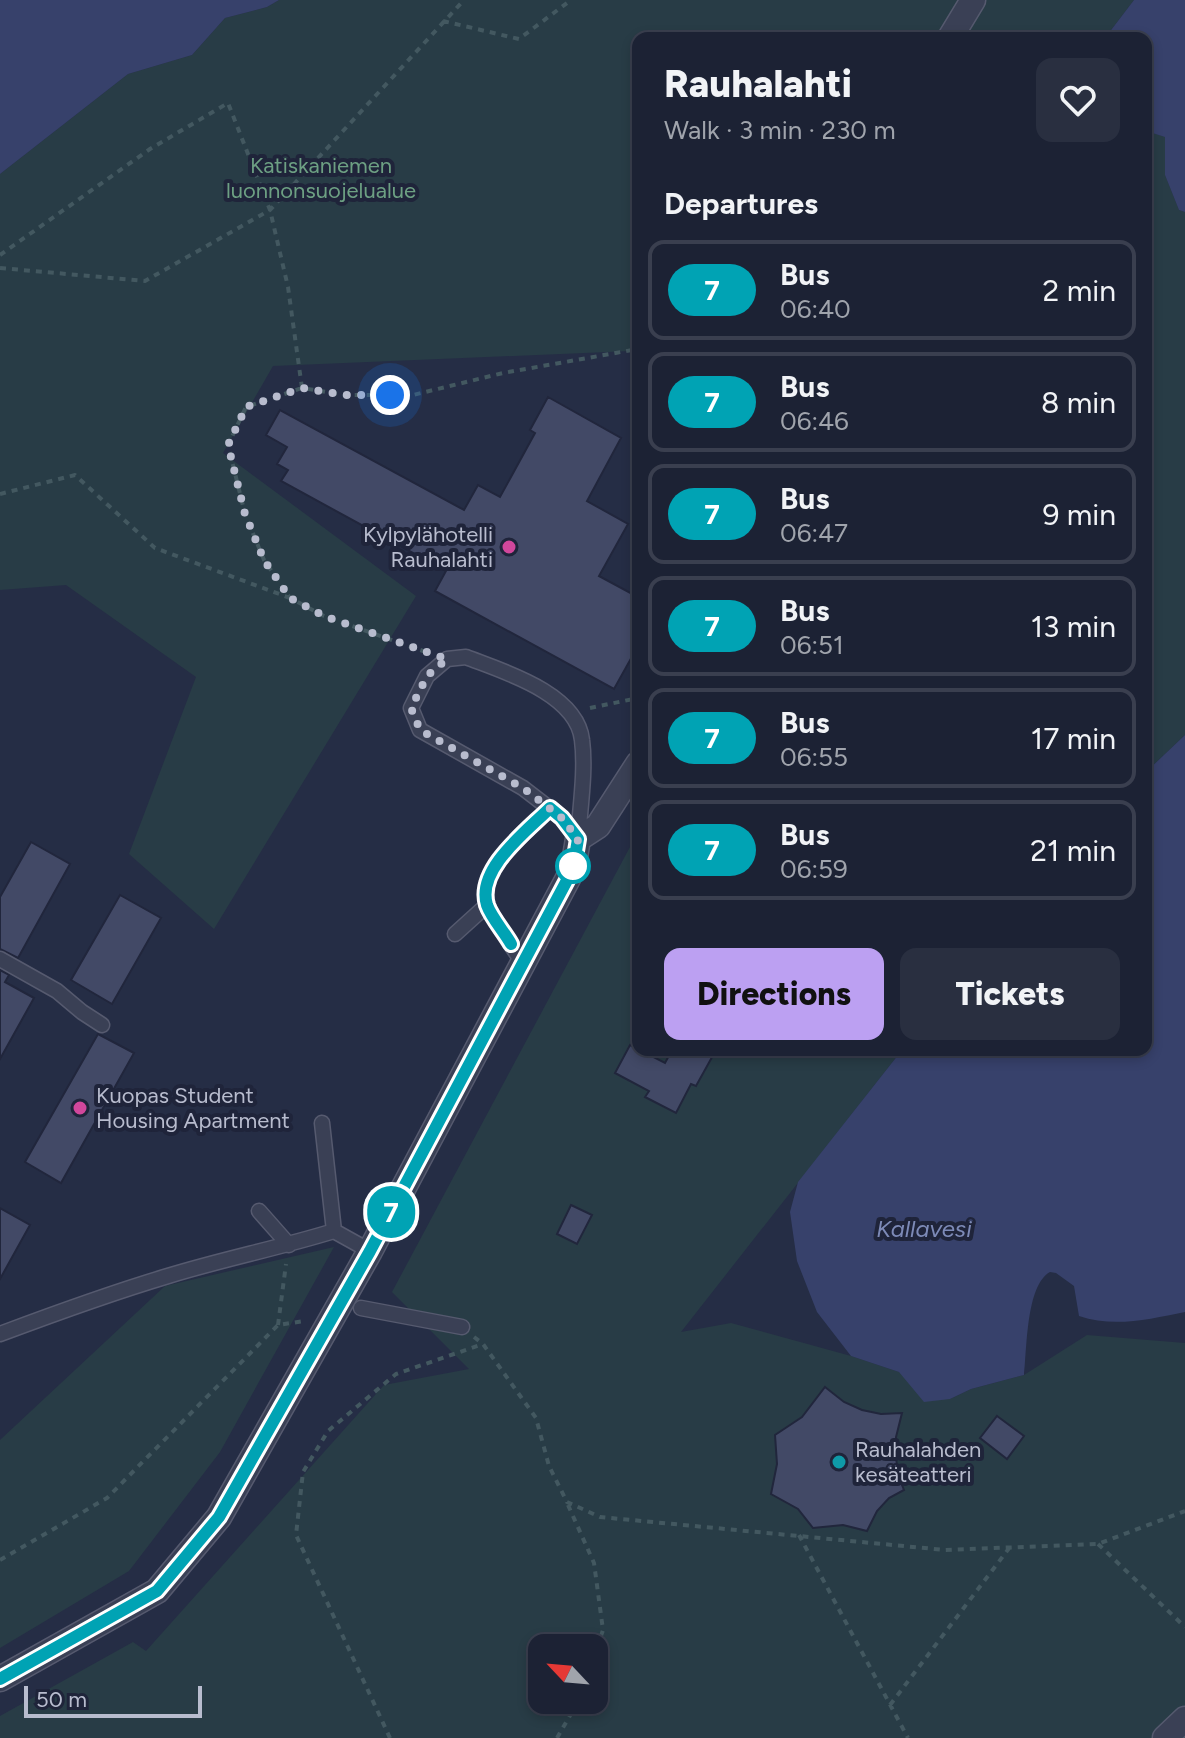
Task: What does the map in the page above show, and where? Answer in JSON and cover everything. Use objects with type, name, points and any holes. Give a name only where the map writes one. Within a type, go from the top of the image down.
[{"type":"street","points":[[954,32],[973,0]]},
{"type":"street","points":[[0,1679],[157,1591],[219,1517],[370,1251],[573,869],[578,839],[598,826],[632,773]]},
{"type":"street","points":[[1165,1738],[1185,1719]]},
{"type":"lane","points":[[466,657],[534,683],[571,712],[582,737],[578,839],[562,818],[523,788],[420,730],[411,708],[427,676],[447,659],[466,657]]},
{"type":"lane","points":[[523,963],[487,905],[486,884],[495,863],[550,808]]},
{"type":"lane","points":[[455,934],[487,905]]},
{"type":"lane","points":[[0,959],[57,991],[102,1025]]},
{"type":"lane","points":[[322,1123],[334,1231]]},
{"type":"lane","points":[[259,1211],[289,1245]]},
{"type":"lane","points":[[0,1334],[172,1274],[334,1231],[370,1251]]},
{"type":"lane","points":[[361,1308],[462,1327]]},
{"type":"path","points":[[0,268],[145,281],[270,210],[464,0]]},
{"type":"path","points":[[443,21],[519,39],[571,0]]},
{"type":"path","points":[[0,255],[150,149],[228,103],[270,210],[288,287],[302,388]]},
{"type":"path","points":[[290,598],[264,560],[245,514],[228,445],[246,407],[302,388],[345,395],[413,395],[503,373],[632,350]]},
{"type":"path","points":[[0,494],[75,475],[155,548],[290,598],[324,616],[447,659]]},
{"type":"path","points":[[571,712],[632,699]]},
{"type":"path","points":[[278,1325],[289,1245]]},
{"type":"path","points":[[0,1560],[107,1498],[278,1325],[307,1320]]},
{"type":"path","points":[[462,1327],[483,1344],[536,1418],[549,1466],[594,1563],[602,1634]]},
{"type":"path","points":[[390,1738],[296,1535],[303,1472],[328,1431],[396,1374],[483,1344]]},
{"type":"path","points":[[567,1502],[600,1517],[945,1550],[1098,1544],[1185,1511]]},
{"type":"path","points":[[799,1535],[908,1738]]},
{"type":"path","points":[[1098,1544],[1185,1627]]},
{"type":"path","points":[[890,1705],[1011,1546]]},
{"type":"path","points":[[557,1738],[571,1714]]},
{"type":"green space","name":"Katiskaniemen luonnonsuojelualue","points":[[279,0],[1134,0],[1110,32],[632,32],[632,357],[631,351],[273,366],[223,453],[416,596],[214,929],[129,854],[196,677],[66,585],[0,590],[0,174],[128,74],[192,55],[225,18],[267,7]]},
{"type":"green space","points":[[1152,133],[1166,137],[1165,175],[1179,210],[1185,212],[1185,735],[1152,766]]},
{"type":"green space","points":[[632,843],[632,1056],[897,1056],[681,1332],[731,1323],[899,1372],[950,1399],[971,1389],[1024,1375],[1087,1335],[1185,1343],[1185,1738],[0,1738],[0,1716],[133,1642],[146,1651],[384,1385],[469,1369],[392,1292]]},
{"type":"green space","points":[[334,1247],[220,1452],[129,1571],[0,1648],[0,1440],[165,1286]]},
{"type":"water","points":[[0,0],[279,0],[267,7],[225,18],[192,55],[128,74],[0,174]]},
{"type":"water","points":[[1134,0],[1185,0],[1185,212],[1179,210],[1165,175],[1165,137],[1152,133],[1152,32],[1110,32]]},
{"type":"water","name":"Kallavesi","points":[[1185,735],[1185,1312],[1145,1320],[1092,1320],[1079,1316],[1074,1286],[1050,1272],[1042,1279],[1032,1304],[1024,1375],[971,1389],[950,1399],[924,1402],[899,1372],[851,1356],[817,1312],[797,1261],[790,1212],[798,1182],[897,1056],[1152,1056],[1152,766]]},
{"type":"building","name":"Kylpylähotelli Rauhalahti","points":[[548,397],[621,438],[587,501],[628,524],[599,576],[632,594],[632,657],[614,689],[435,591],[446,571],[281,481],[288,470],[277,464],[287,447],[266,435],[280,410],[464,510],[478,485],[500,497],[535,433],[530,430]]},
{"type":"building","points":[[31,842],[70,864],[18,958],[0,949],[0,897]]},
{"type":"building","points":[[120,895],[161,918],[112,1004],[71,980]]},
{"type":"building","points":[[0,970],[9,975],[5,982],[34,998],[0,1059]]},
{"type":"building","name":"Kuopas Student Housing Apartment","points":[[98,1034],[134,1053],[61,1183],[25,1162]]},
{"type":"building","points":[[630,1045],[632,1056],[651,1056],[665,1063],[669,1056],[713,1056],[696,1086],[691,1084],[676,1113],[645,1097],[649,1091],[615,1073]]},
{"type":"building","points":[[571,1205],[592,1215],[577,1244],[557,1234]]},
{"type":"building","points":[[0,1208],[30,1225],[0,1279]]},
{"type":"building","points":[[825,1387],[844,1402],[862,1410],[881,1414],[902,1413],[896,1437],[896,1457],[904,1490],[889,1498],[877,1511],[867,1531],[843,1525],[813,1528],[798,1509],[771,1494],[777,1464],[775,1435],[802,1417]]},
{"type":"building","points":[[997,1416],[1024,1436],[1007,1459],[980,1438]]},
{"type":"bus line","name":"7","points":[[0,1679],[157,1591],[219,1517],[370,1251],[573,869],[578,839],[550,808],[495,863],[486,884],[487,905],[511,944]]},
{"type":"place","name":"Kylpylähotelli Rauhalahti","points":[[509,547]]},
{"type":"place","name":"Kuopas Student Housing Apartment","points":[[80,1108]]},
{"type":"place","name":"Rauhalahden kesäteatteri","points":[[839,1462]]},
{"type":"route","points":[[390,395],[345,395],[302,388],[246,407],[228,445],[245,514],[264,560],[290,598],[324,616],[447,659],[427,676],[411,708],[420,730],[523,788],[562,818],[578,839],[573,869],[573,866]]}]
